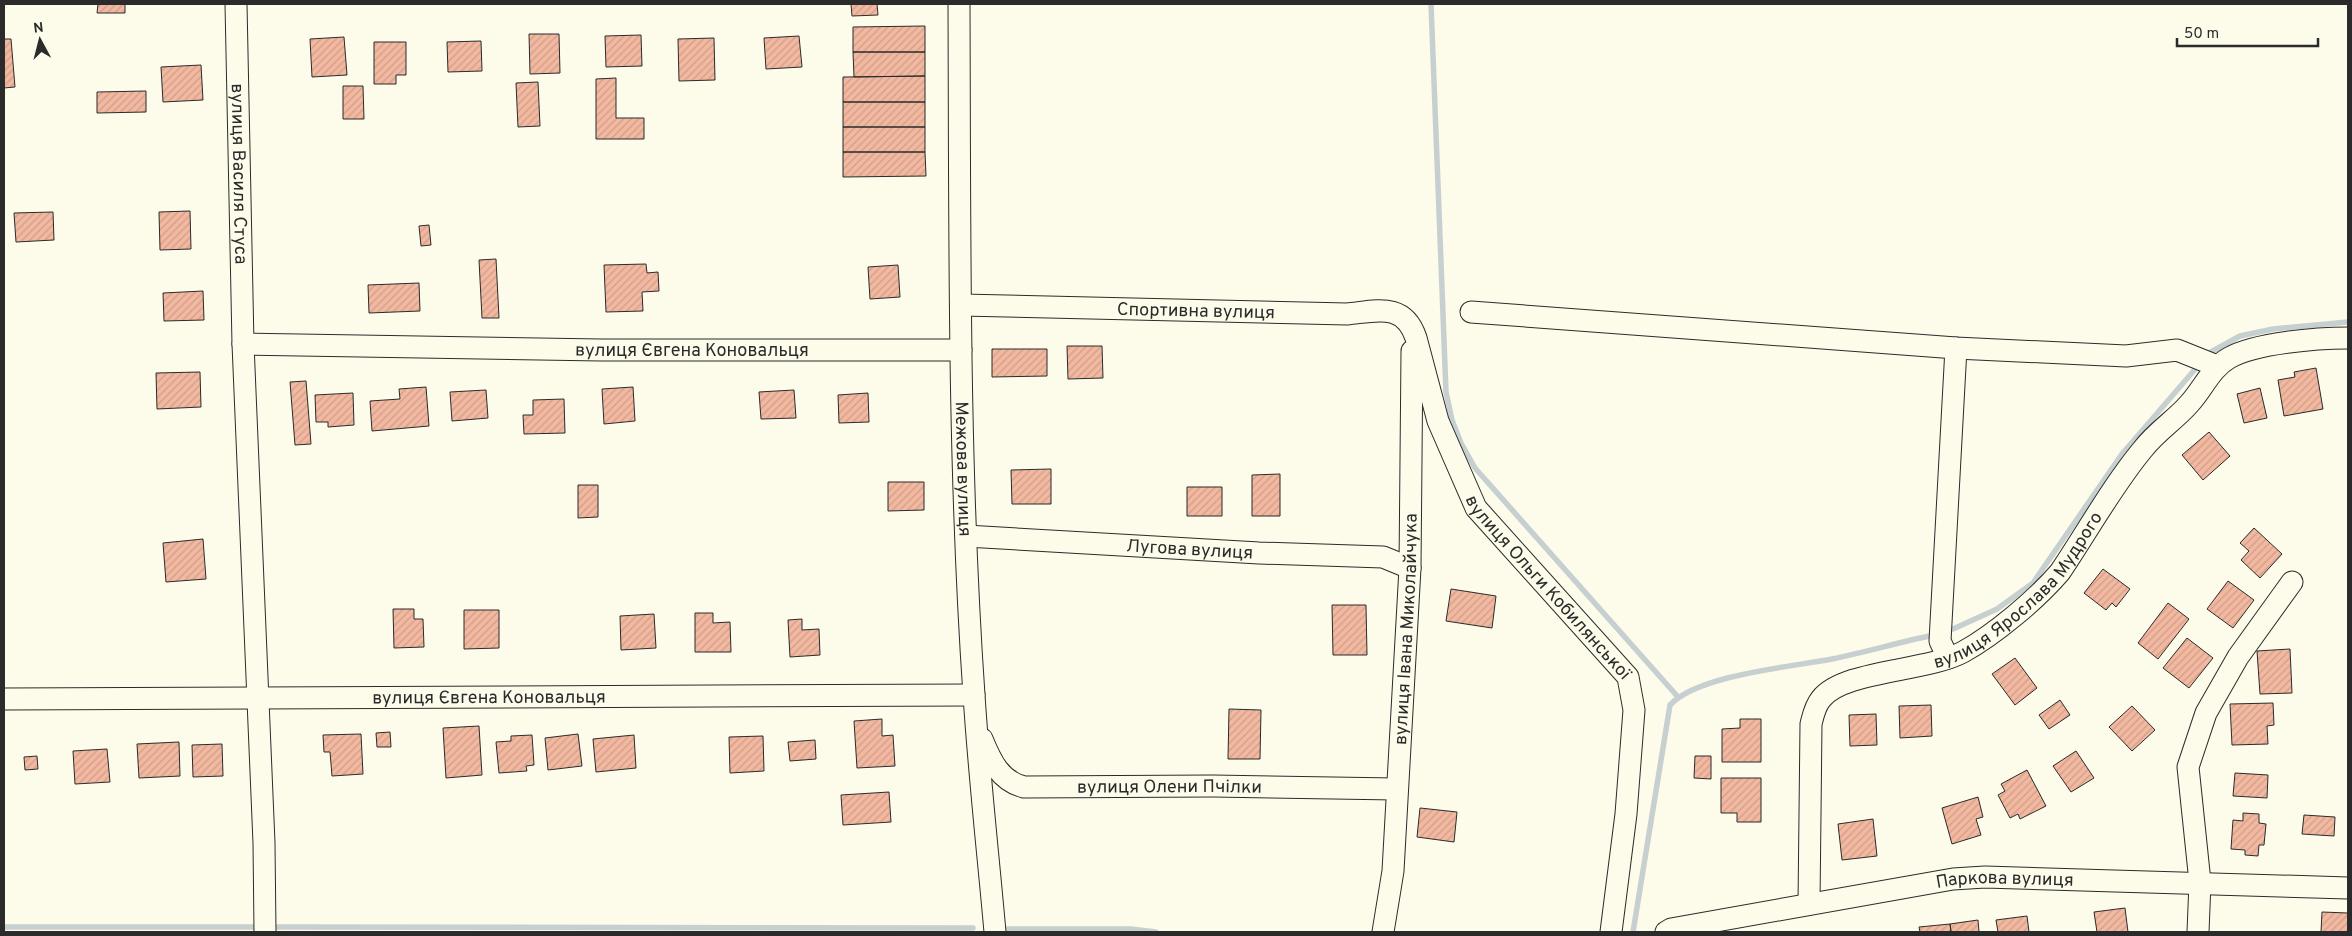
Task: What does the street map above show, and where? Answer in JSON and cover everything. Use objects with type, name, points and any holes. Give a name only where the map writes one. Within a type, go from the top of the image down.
[{"type":"street","name":"вулиця Василя Стуса","points":[[236,4],[243,344],[259,696],[265,932]]},
{"type":"street","name":"Межова вулиця","points":[[959,4],[961,350],[966,536],[976,726],[995,932]]},
{"type":"street","name":"Спортивна вулиця","points":[[961,305],[1338,314],[1382,311],[1394,312],[1405,318],[1414,332]]},
{"type":"street","points":[[1471,312],[1956,348],[2126,356],[2178,350],[2217,366]]},
{"type":"street","name":"вулиця Івана Миколайчука","points":[[1383,932],[1393,871],[1396,789],[1410,568],[1414,332]]},
{"type":"street","name":"вулиця Ольги Кобилянської","points":[[1414,332],[1438,421],[1476,508],[1628,677],[1634,710],[1626,814],[1611,932]]},
{"type":"street","name":"вулиця Ярослава Мудрого","points":[[1809,904],[1812,724],[1820,699],[1842,683],[1929,665],[1948,658],[1980,640],[2045,589],[2060,572],[2131,463],[2161,428],[2188,405],[2217,366],[2236,354],[2253,350],[2310,340],[2348,338]]},
{"type":"street","name":"вулиця Євгена Коновальця","points":[[243,344],[601,350],[961,350]]},
{"type":"street","points":[[1948,658],[1940,641],[1956,348]]},
{"type":"street","name":"Лугова вулиця","points":[[966,536],[1258,553],[1383,557],[1410,568]]},
{"type":"street","points":[[2198,932],[2200,882],[2188,767],[2206,713],[2238,657],[2292,582]]},
{"type":"street","name":"вулиця Євгена Коновальця","points":[[4,699],[259,696],[974,695]]},
{"type":"street","name":"вулиця Олени Пчілки","points":[[976,726],[990,757],[1003,778],[1012,784],[1024,787],[1213,786],[1396,789]]},
{"type":"street","name":"Паркова вулиця","points":[[1666,932],[1671,929],[1953,879],[1985,877],[2200,882],[2348,888]]},
{"type":"building","points":[[98,4],[125,4],[125,13],[97,13]]},
{"type":"building","points":[[851,4],[877,4],[878,15],[852,16]]},
{"type":"building","points":[[925,26],[925,52],[853,52],[853,27]]},
{"type":"building","points":[[529,34],[559,34],[560,73],[530,74]]},
{"type":"building","points":[[641,35],[642,66],[606,67],[605,36]]},
{"type":"building","points":[[799,36],[802,67],[766,69],[764,38]]},
{"type":"building","points":[[344,37],[347,75],[312,77],[310,39]]},
{"type":"building","points":[[714,38],[715,80],[679,81],[678,39]]},
{"type":"building","points":[[4,39],[11,39],[15,87],[4,88]]},
{"type":"building","points":[[481,41],[482,71],[448,72],[447,42]]},
{"type":"building","points":[[374,42],[406,42],[406,75],[396,75],[396,84],[374,84]]},
{"type":"building","points":[[853,52],[925,52],[925,76],[854,77]]},
{"type":"building","points":[[201,65],[203,100],[163,102],[161,67]]},
{"type":"building","points":[[925,76],[925,102],[843,102],[843,77]]},
{"type":"building","points":[[616,78],[616,118],[644,118],[644,139],[596,139],[596,79]]},
{"type":"building","points":[[538,82],[540,126],[518,127],[516,83]]},
{"type":"building","points":[[343,86],[363,86],[364,119],[343,119]]},
{"type":"building","points":[[146,91],[146,112],[97,113],[97,92]]},
{"type":"building","points":[[843,102],[925,102],[925,127],[843,127]]},
{"type":"building","points":[[843,127],[925,127],[925,152],[843,152]]},
{"type":"building","points":[[843,152],[925,152],[926,176],[843,177]]},
{"type":"building","points":[[190,211],[191,249],[160,250],[159,212]]},
{"type":"building","points":[[53,212],[54,240],[16,242],[14,213]]},
{"type":"building","points":[[429,225],[431,245],[421,246],[419,226]]},
{"type":"building","points":[[496,259],[499,318],[482,318],[479,260]]},
{"type":"building","points":[[646,264],[647,273],[658,272],[659,291],[642,292],[643,311],[606,312],[604,265]]},
{"type":"building","points":[[898,265],[900,297],[870,299],[868,267]]},
{"type":"building","points":[[419,283],[420,311],[369,313],[368,285]]},
{"type":"building","points":[[203,291],[204,320],[164,321],[163,293]]},
{"type":"building","points":[[1067,346],[1102,346],[1103,378],[1068,379]]},
{"type":"building","points":[[992,349],[1047,349],[1047,376],[992,377]]},
{"type":"building","points":[[2316,368],[2323,409],[2284,416],[2278,380],[2295,377],[2294,372]]},
{"type":"building","points":[[200,372],[201,407],[157,409],[156,373]]},
{"type":"building","points":[[306,381],[311,444],[295,445],[290,382]]},
{"type":"building","points":[[426,387],[429,426],[372,431],[370,401],[400,399],[399,389]]},
{"type":"building","points":[[633,387],[635,421],[604,424],[602,389]]},
{"type":"building","points":[[2260,388],[2267,418],[2244,423],[2237,394]]},
{"type":"building","points":[[486,390],[488,418],[452,421],[450,392]]},
{"type":"building","points":[[794,390],[796,418],[761,419],[759,392]]},
{"type":"building","points":[[353,393],[354,425],[328,427],[328,422],[316,422],[315,395]]},
{"type":"building","points":[[868,393],[869,422],[839,423],[838,395]]},
{"type":"building","points":[[564,399],[565,433],[524,434],[523,415],[533,415],[533,400]]},
{"type":"building","points":[[2209,432],[2230,456],[2203,480],[2182,455]]},
{"type":"building","points":[[1051,469],[1051,504],[1012,504],[1011,470]]},
{"type":"building","points":[[1280,474],[1280,516],[1252,516],[1252,475]]},
{"type":"building","points":[[888,482],[924,482],[924,510],[888,511]]},
{"type":"building","points":[[578,485],[598,485],[598,517],[578,518]]},
{"type":"building","points":[[1187,487],[1222,487],[1222,516],[1187,516]]},
{"type":"building","points":[[2254,528],[2282,554],[2260,578],[2241,560],[2249,551],[2240,543]]},
{"type":"building","points":[[203,539],[206,579],[166,582],[163,543]]},
{"type":"building","points":[[2103,569],[2130,589],[2116,607],[2112,603],[2106,610],[2084,593]]},
{"type":"building","points":[[2228,581],[2254,600],[2233,628],[2207,609]]},
{"type":"building","points":[[1451,589],[1496,596],[1492,628],[1446,621]]},
{"type":"building","points":[[2168,603],[2189,619],[2158,659],[2138,643]]},
{"type":"building","points":[[1332,605],[1366,605],[1367,655],[1333,655]]},
{"type":"building","points":[[393,609],[414,609],[414,619],[423,619],[424,647],[394,648]]},
{"type":"building","points":[[464,610],[499,610],[499,648],[464,649]]},
{"type":"building","points":[[695,613],[713,613],[713,623],[730,622],[731,652],[695,652]]},
{"type":"building","points":[[654,614],[656,648],[621,650],[620,616]]},
{"type":"building","points":[[802,619],[802,630],[819,629],[820,655],[790,657],[788,620]]},
{"type":"building","points":[[2187,638],[2213,658],[2189,688],[2163,668]]},
{"type":"building","points":[[2290,649],[2292,693],[2260,694],[2257,651]]},
{"type":"building","points":[[2015,658],[2037,688],[2015,705],[1992,674]]},
{"type":"building","points":[[2060,700],[2070,715],[2049,729],[2039,715]]},
{"type":"building","points":[[2273,703],[2274,725],[2267,726],[2268,744],[2232,745],[2230,704]]},
{"type":"building","points":[[1931,705],[1932,736],[1900,738],[1899,706]]},
{"type":"building","points":[[2132,706],[2155,730],[2132,751],[2109,727]]},
{"type":"building","points":[[1229,709],[1261,710],[1260,759],[1228,759]]},
{"type":"building","points":[[1876,714],[1877,745],[1850,746],[1849,715]]},
{"type":"building","points":[[882,719],[882,736],[893,735],[895,766],[857,768],[854,721]]},
{"type":"building","points":[[1740,719],[1761,719],[1761,762],[1722,762],[1722,729],[1740,728]]},
{"type":"building","points":[[479,726],[482,775],[446,778],[443,728]]},
{"type":"building","points":[[390,732],[391,747],[377,747],[376,733]]},
{"type":"building","points":[[361,734],[363,774],[332,776],[330,752],[324,752],[323,735]]},
{"type":"building","points":[[578,734],[582,766],[548,770],[545,738]]},
{"type":"building","points":[[532,735],[534,765],[526,766],[527,771],[499,773],[496,742],[511,741],[511,736]]},
{"type":"building","points":[[634,735],[636,768],[596,772],[593,739]]},
{"type":"building","points":[[763,736],[764,771],[730,773],[729,737]]},
{"type":"building","points":[[815,740],[816,759],[790,761],[788,742]]},
{"type":"building","points":[[179,742],[180,776],[139,778],[137,744]]},
{"type":"building","points":[[222,744],[223,776],[193,777],[192,745]]},
{"type":"building","points":[[107,749],[110,782],[75,784],[73,751]]},
{"type":"building","points":[[2076,751],[2094,778],[2071,792],[2053,766]]},
{"type":"building","points":[[37,756],[38,769],[25,770],[24,757]]},
{"type":"building","points":[[1695,756],[1711,756],[1711,779],[1694,778]]},
{"type":"building","points":[[2027,770],[2046,806],[2020,819],[2018,814],[2010,818],[1998,795],[2005,791],[2001,784]]},
{"type":"building","points":[[2235,773],[2268,775],[2267,798],[2233,796]]},
{"type":"building","points":[[1721,778],[1761,778],[1761,822],[1737,822],[1737,813],[1721,813]]},
{"type":"building","points":[[889,792],[891,822],[843,825],[841,795]]},
{"type":"building","points":[[1978,797],[1983,817],[1976,819],[1981,835],[1952,844],[1942,808]]},
{"type":"building","points":[[1420,808],[1457,812],[1454,842],[1417,837]]},
{"type":"building","points":[[2243,813],[2259,814],[2259,823],[2266,824],[2264,845],[2259,845],[2258,856],[2245,855],[2245,850],[2231,849],[2233,820],[2243,821]]},
{"type":"building","points":[[2304,815],[2335,817],[2334,836],[2302,834]]},
{"type":"building","points":[[1873,819],[1877,856],[1842,860],[1838,824]]},
{"type":"building","points":[[2125,908],[2128,932],[2097,932],[2094,912]]},
{"type":"building","points":[[2322,912],[2348,913],[2348,932],[2321,932]]},
{"type":"building","points":[[2027,916],[2029,932],[1998,932],[1996,920]]},
{"type":"building","points":[[1978,920],[1979,932],[1951,932],[1950,924]]},
{"type":"building","points":[[1950,924],[1951,932],[1920,932],[1919,927]]},
{"type":"waterway","points":[[1431,4],[1446,392],[1452,420],[1461,443],[1475,468],[1678,697]]},
{"type":"waterway","points":[[2209,353],[2240,336],[2273,329],[2348,322]]},
{"type":"waterway","points":[[1953,629],[1997,609],[2033,583],[2122,454],[2197,367]]},
{"type":"waterway","points":[[1633,932],[1670,705],[1683,695],[1722,679],[1832,659],[1929,636]]},
{"type":"waterway","points":[[4,927],[253,927]]},
{"type":"waterway","points":[[276,927],[973,928]]},
{"type":"waterway","points":[[1006,929],[1131,929],[1156,932]]}]
